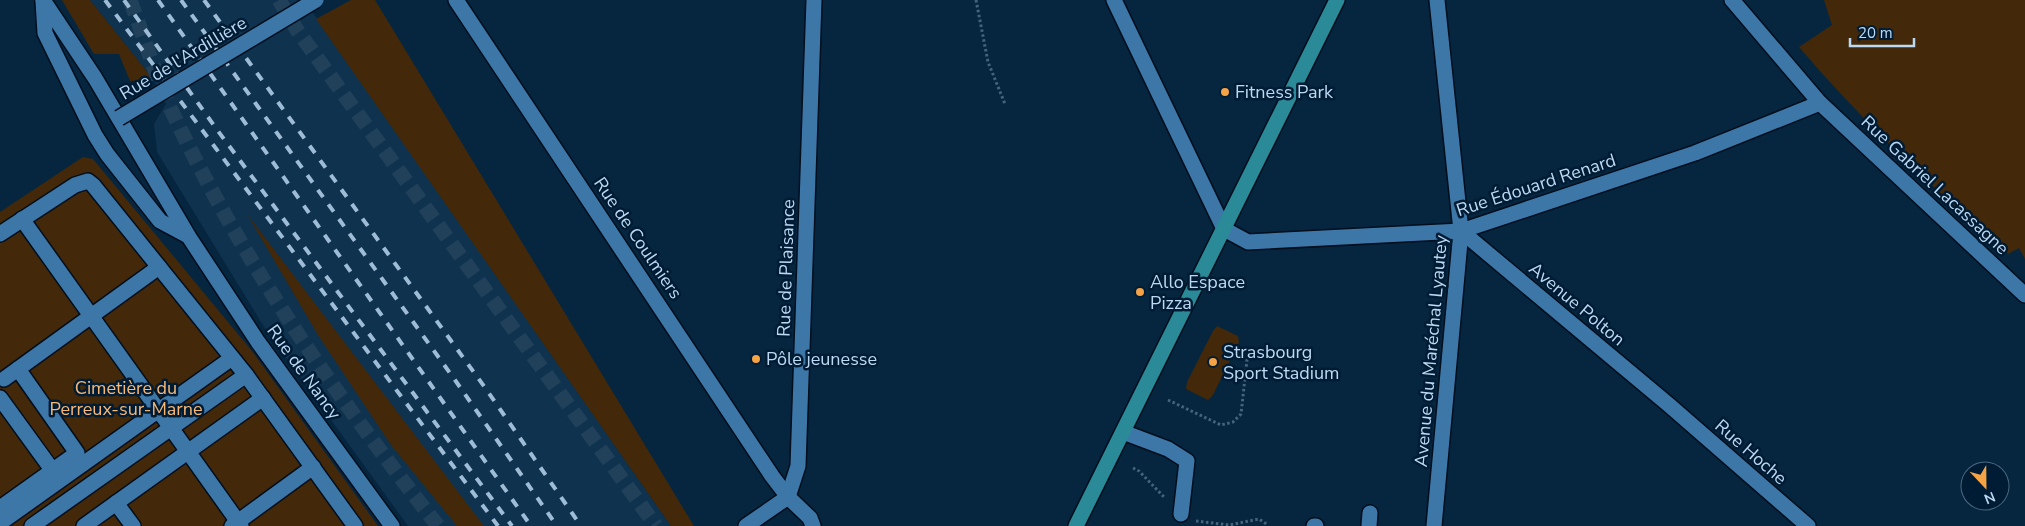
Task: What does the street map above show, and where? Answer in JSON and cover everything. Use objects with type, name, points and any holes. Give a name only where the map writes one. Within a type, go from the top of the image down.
[{"type":"main road","points":[[1076,526],[1337,0]]},
{"type":"street","name":"Rue de Nancy","points":[[43,0],[120,118],[189,237],[258,342],[392,526]]},
{"type":"street","name":"Rue de Nancy","points":[[43,0],[45,32],[95,135],[107,154],[160,221],[189,237]]},
{"type":"street","name":"Rue de l'Ardillière","points":[[120,118],[316,0]]},
{"type":"street","name":"Rue de Coulmiers","points":[[456,0],[772,476],[788,497]]},
{"type":"street","name":"Rue de Plaisance","points":[[788,497],[798,466],[814,0]]},
{"type":"street","points":[[1114,0],[1224,229]]},
{"type":"street","name":"Avenue du Maréchal Lyautey","points":[[1434,526],[1461,231],[1437,0]]},
{"type":"street","name":"Rue Gabriel Lacassagne","points":[[1732,0],[1820,103],[2025,295]]},
{"type":"street","name":"Rue Édouard Renard","points":[[1224,229],[1248,242],[1461,231],[1695,153],[1820,103]]},
{"type":"street","points":[[0,234],[75,185],[88,181],[93,185],[246,375],[355,526]]},
{"type":"street","points":[[22,219],[188,452],[237,525],[314,468]]},
{"type":"street","name":"Avenue Polton","points":[[1461,231],[1669,405]]},
{"type":"street","points":[[53,471],[0,398],[6,390],[2,377],[18,369],[159,267]]},
{"type":"street","points":[[0,523],[232,358]]},
{"type":"street","points":[[0,508],[78,453],[18,369]]},
{"type":"street","points":[[32,526],[246,375]]},
{"type":"street","points":[[89,525],[116,503],[263,398]]},
{"type":"street","name":"Rue Hoche","points":[[1669,405],[1808,526]]},
{"type":"street","points":[[1123,432],[1168,449],[1187,461],[1181,514]]},
{"type":"street","points":[[746,526],[788,497],[810,518],[812,526]]},
{"type":"street","points":[[116,503],[133,526]]},
{"type":"path","points":[[976,0],[988,62],[1005,104]]},
{"type":"path","points":[[1168,400],[1220,425],[1233,422],[1240,414],[1248,351]]},
{"type":"path","points":[[1266,526],[1272,526]]},
{"type":"shaded area","points":[[90,0],[304,0],[671,526],[408,526],[266,330],[157,152],[154,124],[166,104],[153,79]]},
{"type":"green space","points":[[62,0],[90,0],[153,79],[130,81],[119,54],[94,54]]},
{"type":"green space","points":[[351,0],[375,0],[694,526],[671,526],[316,19]]},
{"type":"green space","points":[[1824,0],[2025,0],[2025,259],[2019,248],[2008,254],[1926,180],[1848,102],[1799,47],[1832,25]]},
{"type":"green space","name":"Cimetière du Perreux-sur-Marne","points":[[83,157],[93,159],[252,351],[378,526],[0,526],[0,212]]},
{"type":"green space","points":[[247,214],[484,526],[457,526],[391,445],[318,335]]},
{"type":"green space","name":"Strasbourg Sport Stadium","points":[[1217,326],[1238,336],[1239,342],[1213,395],[1208,400],[1186,389],[1187,382]]},
{"type":"tunnel","points":[[130,0],[169,106],[232,228],[263,280],[330,380],[365,430],[438,526]]},
{"type":"tunnel","points":[[279,0],[297,30],[656,526]]},
{"type":"railway","points":[[105,0],[498,526]]},
{"type":"railway","points":[[124,0],[218,131],[512,526]]},
{"type":"railway","points":[[158,0],[531,526]]},
{"type":"railway","points":[[181,0],[455,380],[557,526]]},
{"type":"railway","points":[[204,0],[486,389],[581,526]]},
{"type":"place","name":"Fitness Park","points":[[1225,92]]},
{"type":"place","name":"Allo Espace Pizza","points":[[1140,292]]},
{"type":"place","name":"Pôle jeunesse","points":[[756,359]]},
{"type":"place","name":"Strasbourg Sport Stadium","points":[[1213,362]]}]
